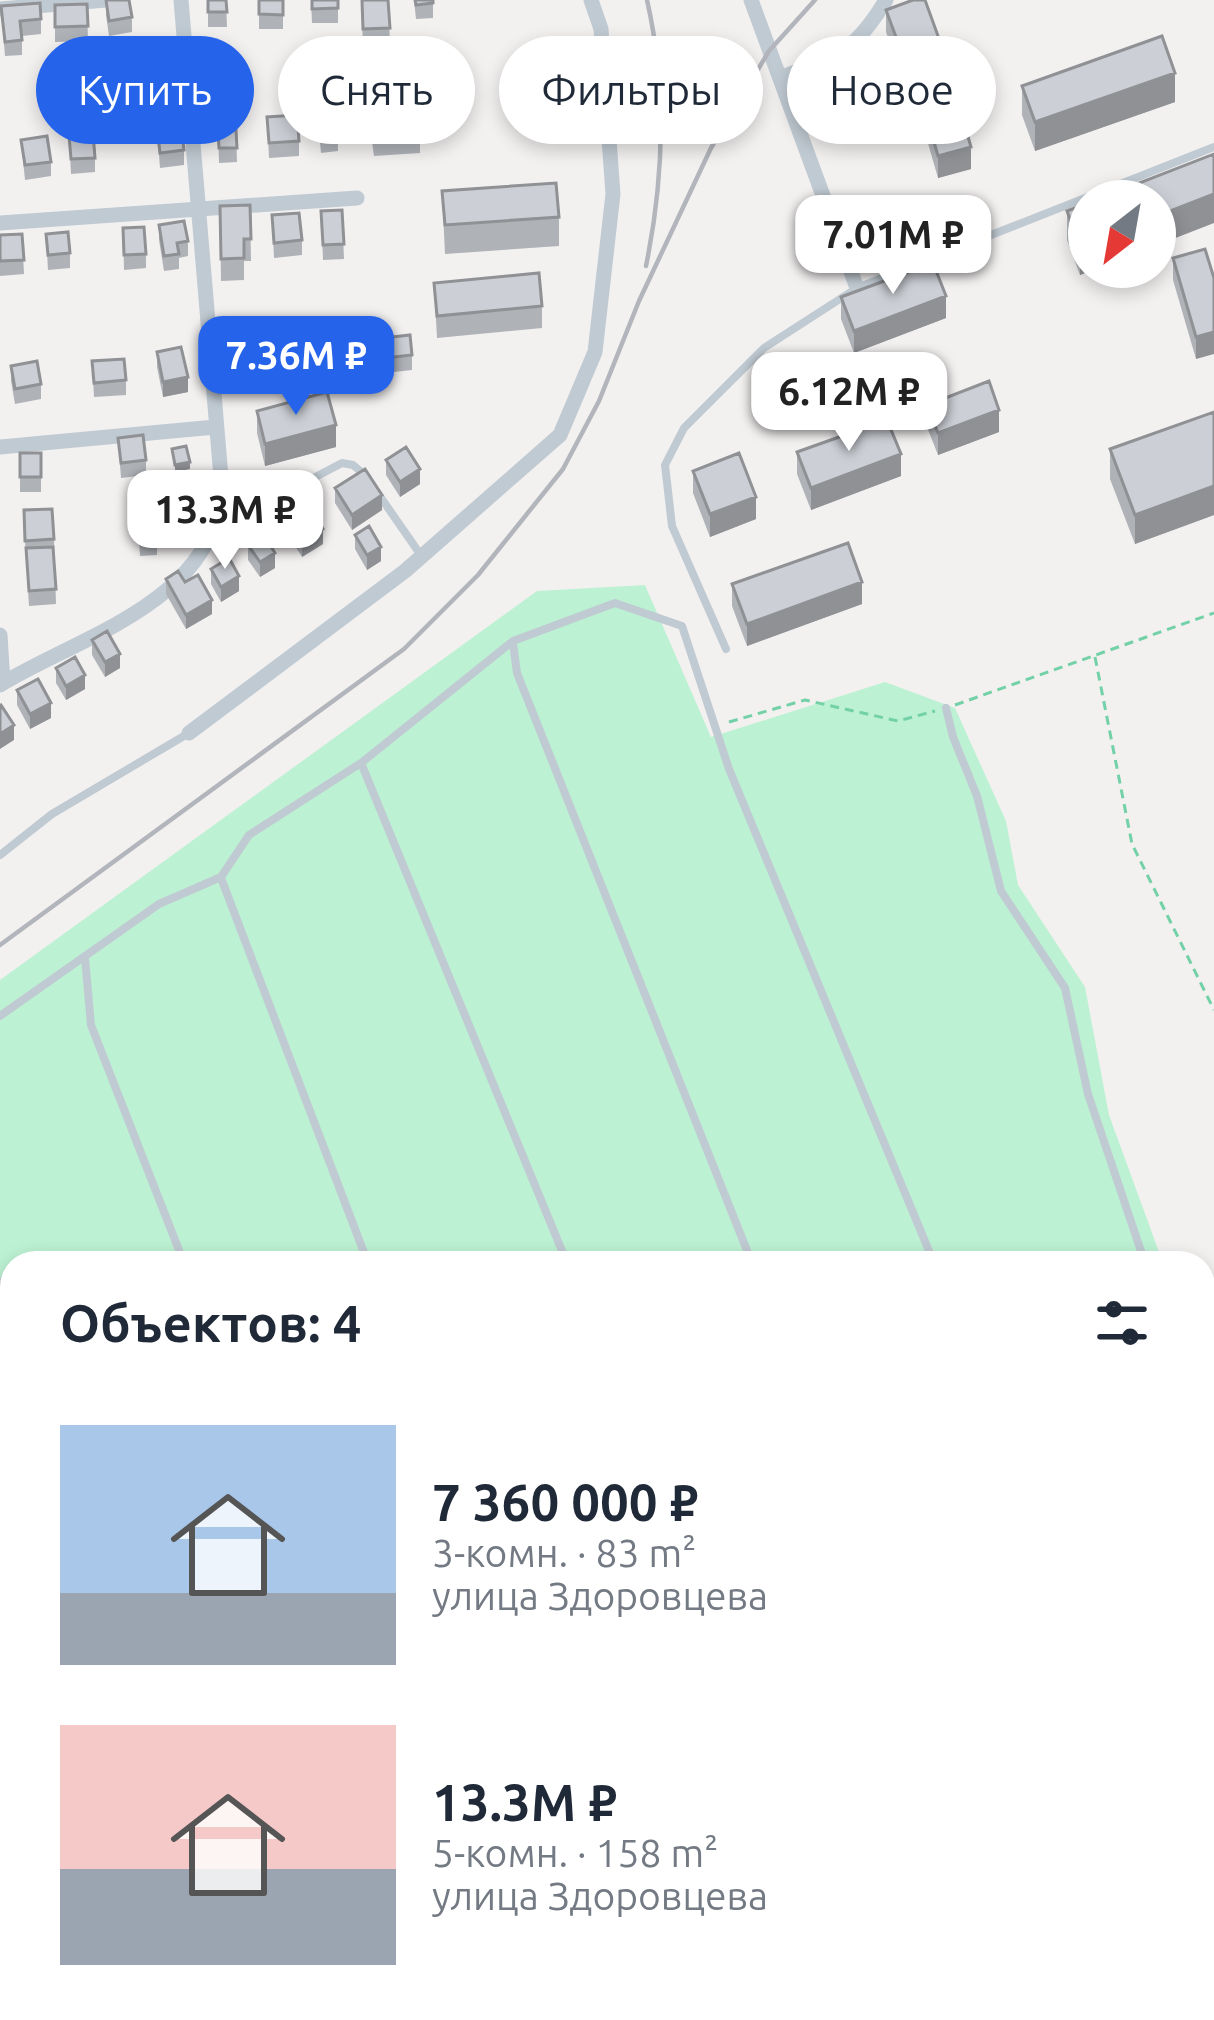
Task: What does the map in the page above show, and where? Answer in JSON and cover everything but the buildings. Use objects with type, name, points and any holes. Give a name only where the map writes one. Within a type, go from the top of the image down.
[{"type":"street","points":[[0,9],[106,0]]},
{"type":"street","points":[[0,635],[2,684],[136,614],[163,593],[189,570],[220,512],[222,489],[181,0]]},
{"type":"street","points":[[189,733],[422,556],[560,435],[595,352],[613,194],[601,29],[591,0]]},
{"type":"street","points":[[751,0],[857,288]]},
{"type":"street","points":[[780,78],[852,47],[886,0]]},
{"type":"street","points":[[0,223],[357,198]]},
{"type":"street","points":[[0,447],[215,427]]},
{"type":"lane","points":[[726,649],[672,526],[665,465],[684,428],[764,347],[857,288],[1214,147]]},
{"type":"lane","points":[[220,512],[258,506],[328,469],[342,463],[353,465],[367,476],[422,556]]},
{"type":"lane","points":[[0,1016],[159,904],[220,878],[249,836],[361,763],[513,641],[615,603],[682,626],[715,726],[929,1251]]},
{"type":"lane","points":[[513,641],[517,673],[747,1251]]},
{"type":"lane","points":[[946,708],[977,796],[1001,891],[1065,988],[1088,1094],[1141,1251]]},
{"type":"lane","points":[[0,855],[52,814],[189,733]]},
{"type":"lane","points":[[361,763],[562,1251]]},
{"type":"lane","points":[[220,878],[363,1251]]},
{"type":"lane","points":[[85,957],[91,1025],[179,1251]]},
{"type":"path","points":[[715,726],[806,700],[898,721],[1214,614]]},
{"type":"path","points":[[1095,657],[1132,844],[1214,1010]]},
{"type":"green space","points":[[645,585],[711,737],[885,682],[955,708],[1006,821],[1018,885],[1085,987],[1109,1115],[1159,1251],[0,1251],[0,980],[537,591]]},
{"type":"railway","points":[[646,266],[661,133],[658,66],[647,0]]},
{"type":"railway","points":[[0,945],[404,649],[478,575],[563,469],[599,401],[639,301],[711,148],[769,51],[815,0]]}]
